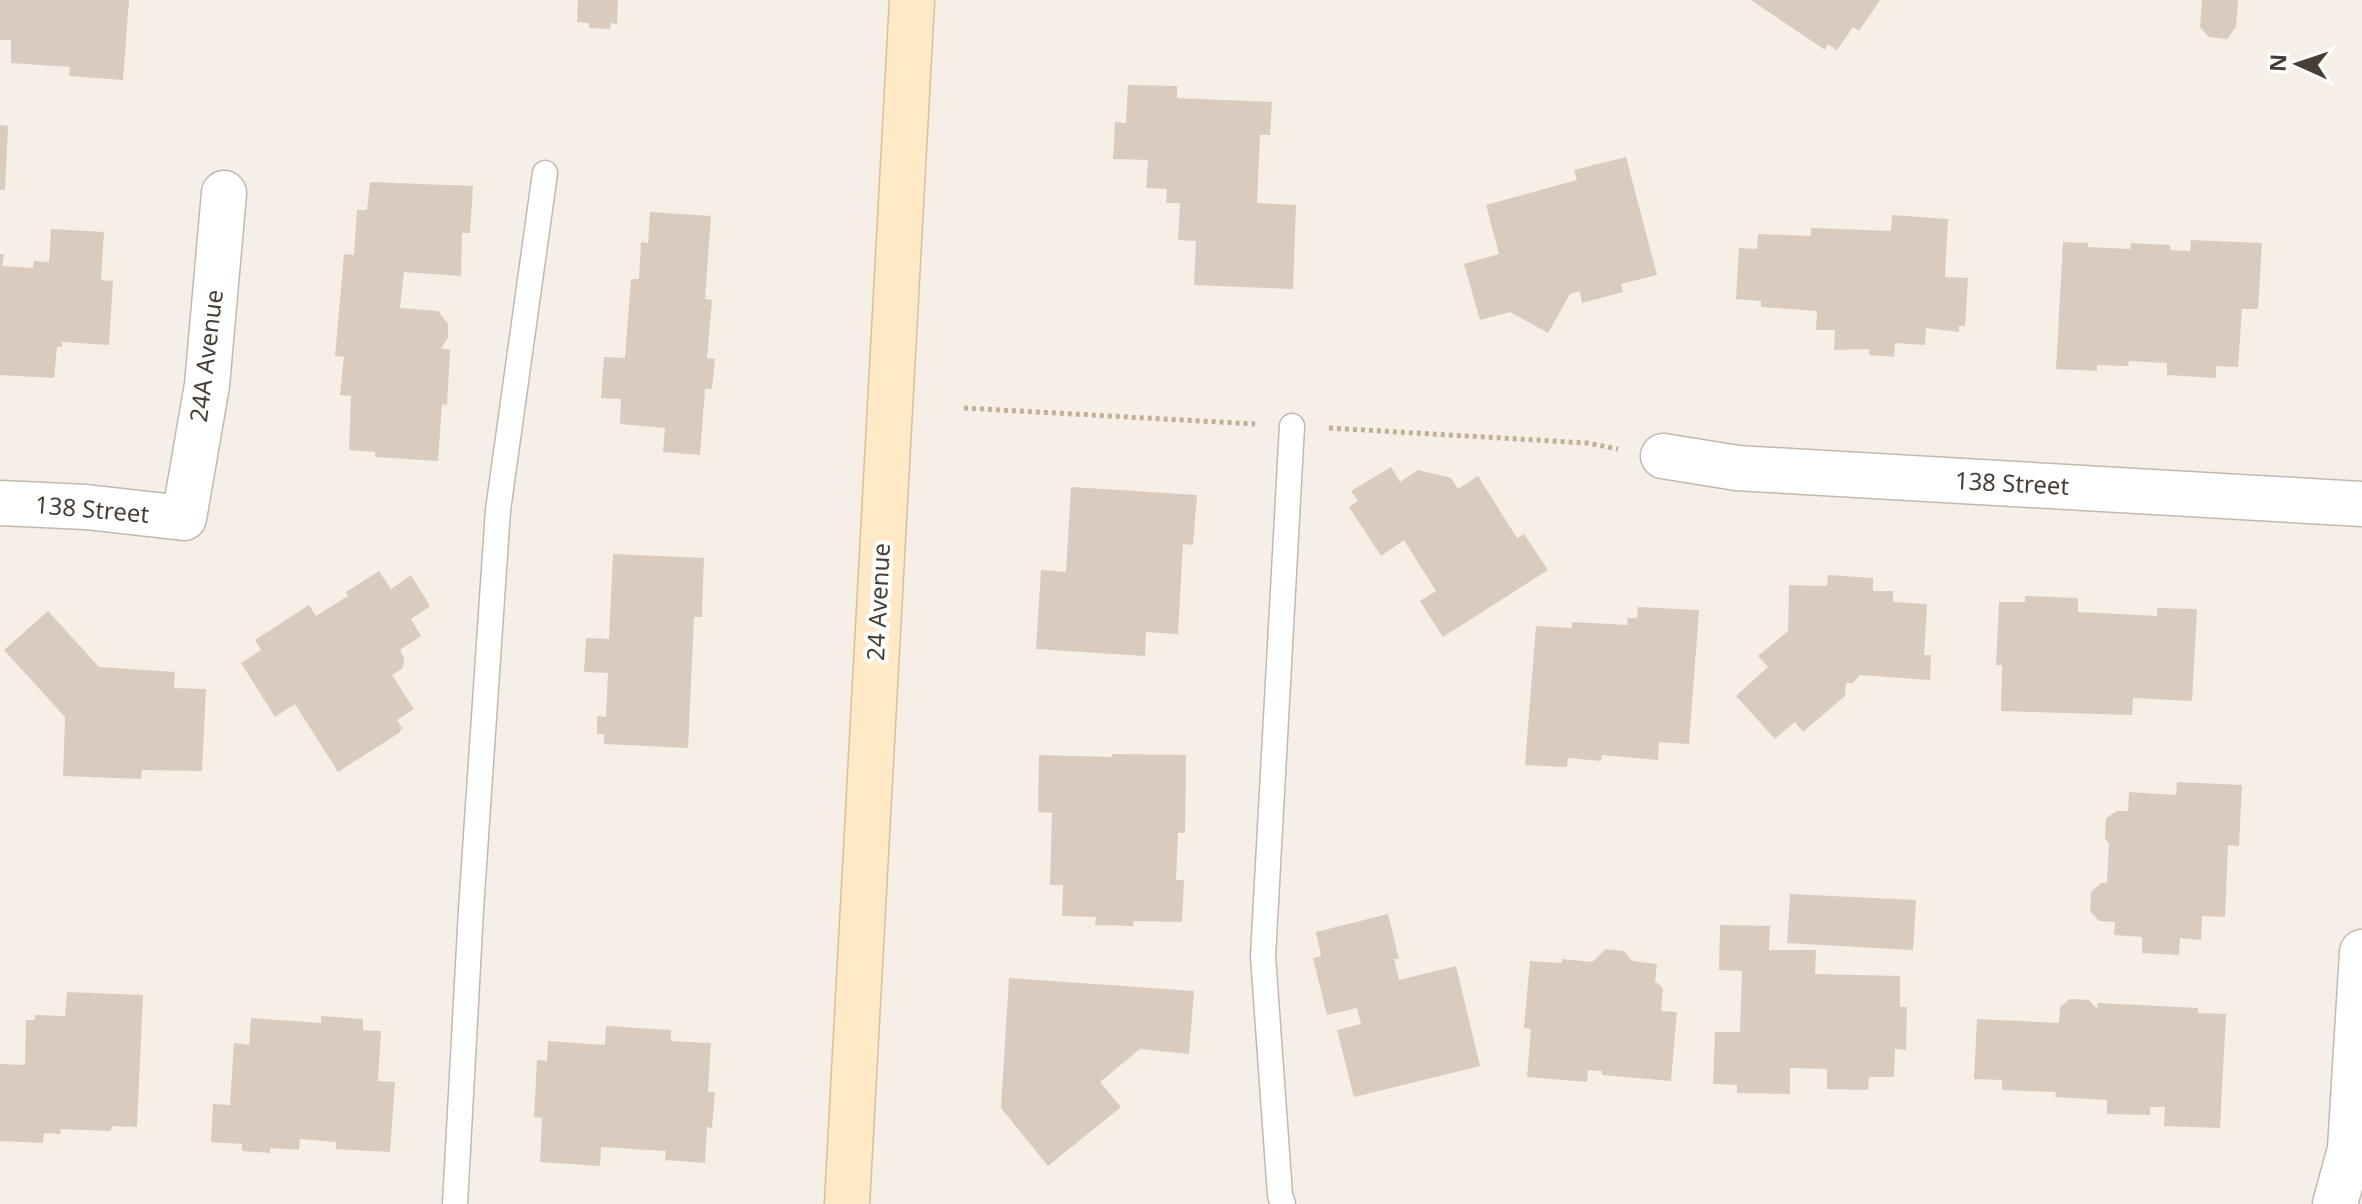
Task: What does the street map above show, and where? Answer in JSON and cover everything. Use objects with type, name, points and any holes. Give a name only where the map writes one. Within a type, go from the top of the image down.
[{"type":"main road","name":"24 Avenue","points":[[847,1204],[912,0]]},
{"type":"street","name":"24A Avenue","points":[[184,518],[207,385],[224,193]]},
{"type":"street","name":"138 Street","points":[[1663,456],[1737,468],[2362,504]]},
{"type":"street","name":"138 Street","points":[[0,503],[86,507],[184,518]]},
{"type":"street","points":[[2335,1204],[2350,1149],[2362,952]]},
{"type":"lane","points":[[455,1204],[498,510],[545,173]]},
{"type":"lane","points":[[1283,1204],[1263,956],[1292,426]]},
{"type":"building","points":[[0,0],[129,0],[123,80],[69,76],[70,67],[11,63],[11,40],[0,40]]},
{"type":"building","points":[[578,0],[618,0],[617,24],[611,23],[610,29],[589,28],[589,23],[577,22]]},
{"type":"building","points":[[1751,0],[1880,0],[1859,31],[1853,27],[1837,50],[1828,44],[1825,50]]},
{"type":"building","points":[[2202,0],[2238,0],[2236,27],[2227,39],[2209,37],[2200,27]]},
{"type":"building","points":[[1128,85],[1177,86],[1177,98],[1272,102],[1270,135],[1260,135],[1257,203],[1296,205],[1293,289],[1194,285],[1196,241],[1178,240],[1180,203],[1166,203],[1167,189],[1146,188],[1148,160],[1113,159],[1115,122],[1126,123]]},
{"type":"building","points":[[0,125],[8,126],[5,190],[0,190]]},
{"type":"building","points":[[1626,157],[1657,275],[1621,284],[1623,292],[1582,303],[1580,291],[1570,294],[1548,333],[1510,312],[1480,320],[1464,264],[1499,254],[1486,205],[1577,180],[1574,170]]},
{"type":"building","points":[[370,182],[473,186],[470,233],[462,233],[461,276],[404,272],[400,308],[438,311],[448,324],[448,338],[441,348],[450,350],[447,405],[442,404],[438,461],[375,457],[375,452],[349,450],[351,396],[340,395],[344,357],[335,356],[344,254],[354,255],[357,210],[367,210]]},
{"type":"building","points":[[650,212],[711,216],[705,299],[712,300],[707,358],[715,359],[712,389],[705,389],[700,455],[663,452],[665,428],[620,424],[621,399],[601,398],[604,357],[625,358],[631,279],[639,279],[641,242],[648,243]]},
{"type":"building","points":[[1892,215],[1948,219],[1945,277],[1968,278],[1965,326],[1959,326],[1959,332],[1926,328],[1925,345],[1895,343],[1894,357],[1869,355],[1869,349],[1834,350],[1835,330],[1816,330],[1817,311],[1761,307],[1761,301],[1736,299],[1739,248],[1757,249],[1758,234],[1811,236],[1811,228],[1891,231]]},
{"type":"building","points":[[51,229],[104,232],[101,280],[113,281],[109,345],[62,342],[62,347],[57,347],[54,378],[0,375],[0,254],[4,254],[2,266],[33,268],[34,261],[49,262]]},
{"type":"building","points":[[2191,240],[2262,243],[2258,309],[2242,309],[2238,367],[2216,366],[2216,378],[2167,375],[2167,363],[2129,361],[2128,366],[2097,365],[2097,371],[2056,369],[2063,242],[2130,249],[2131,243],[2170,245],[2170,250],[2190,251]]},
{"type":"building","points":[[1391,467],[1400,482],[1418,470],[1451,478],[1458,489],[1478,476],[1517,538],[1524,534],[1548,570],[1443,637],[1420,601],[1436,591],[1404,540],[1381,556],[1349,507],[1358,501],[1351,491]]},
{"type":"building","points":[[1071,487],[1197,495],[1193,545],[1183,544],[1178,634],[1146,632],[1145,656],[1036,649],[1041,570],[1066,572]]},
{"type":"building","points":[[613,554],[704,558],[702,617],[694,617],[688,748],[604,744],[604,734],[597,734],[597,716],[606,717],[608,673],[584,672],[586,638],[609,639]]},
{"type":"building","points":[[379,571],[391,589],[411,575],[430,606],[411,619],[421,636],[400,650],[404,658],[403,668],[392,675],[414,709],[397,720],[402,728],[399,733],[338,772],[295,704],[275,717],[241,663],[261,650],[255,640],[309,605],[316,616]]},
{"type":"building","points":[[1828,575],[1873,578],[1873,591],[1893,591],[1893,602],[1927,604],[1924,655],[1931,655],[1930,680],[1860,675],[1853,683],[1846,683],[1845,696],[1803,732],[1795,722],[1775,739],[1736,696],[1768,667],[1758,656],[1788,631],[1789,585],[1827,586]]},
{"type":"building","points":[[2025,596],[2078,598],[2078,612],[2157,616],[2157,608],[2197,609],[2192,701],[2133,698],[2132,715],[2001,711],[2002,665],[1996,665],[1999,602],[2025,602]]},
{"type":"building","points":[[1638,607],[1699,610],[1689,744],[1659,742],[1658,760],[1602,755],[1601,761],[1568,758],[1567,767],[1525,765],[1536,626],[1572,628],[1572,622],[1628,625],[1627,618],[1637,618]]},
{"type":"building","points":[[48,611],[99,667],[175,672],[174,688],[206,689],[202,771],[142,770],[141,779],[63,776],[65,717],[4,650]]},
{"type":"building","points":[[1112,754],[1186,755],[1185,833],[1178,833],[1176,880],[1184,880],[1182,922],[1134,921],[1133,926],[1095,925],[1096,917],[1062,916],[1063,885],[1050,885],[1052,813],[1038,812],[1039,755],[1112,757]]},
{"type":"building","points":[[2177,782],[2242,785],[2239,846],[2228,845],[2225,917],[2202,916],[2201,940],[2180,938],[2179,955],[2142,953],[2142,937],[2114,935],[2115,922],[2099,921],[2090,911],[2091,892],[2101,883],[2107,883],[2109,843],[2105,839],[2106,818],[2117,811],[2128,811],[2129,792],[2176,795]]},
{"type":"building","points":[[1790,894],[1916,900],[1913,950],[1787,943]]},
{"type":"building","points":[[1388,914],[1399,959],[1394,959],[1399,980],[1456,966],[1480,1066],[1354,1097],[1337,1030],[1361,1024],[1357,1008],[1327,1015],[1313,958],[1321,956],[1316,932]]},
{"type":"building","points":[[1720,925],[1770,926],[1769,950],[1816,950],[1815,974],[1900,976],[1900,1007],[1907,1007],[1906,1050],[1895,1049],[1894,1077],[1869,1077],[1868,1090],[1827,1089],[1827,1069],[1790,1068],[1790,1094],[1737,1093],[1737,1085],[1713,1084],[1715,1032],[1740,1032],[1742,971],[1719,970]]},
{"type":"building","points":[[1606,949],[1624,951],[1632,961],[1657,964],[1655,981],[1663,988],[1661,1011],[1677,1012],[1671,1081],[1602,1075],[1602,1071],[1588,1070],[1587,1082],[1527,1077],[1531,1029],[1524,1028],[1530,961],[1562,963],[1562,959],[1592,962]]},
{"type":"building","points":[[1009,978],[1194,991],[1189,1054],[1140,1049],[1100,1082],[1121,1107],[1048,1166],[1001,1108]]},
{"type":"building","points":[[67,992],[143,995],[137,1127],[112,1126],[111,1131],[60,1129],[61,1134],[44,1133],[43,1143],[0,1141],[0,1064],[25,1065],[26,1020],[35,1020],[35,1015],[65,1016]]},
{"type":"building","points":[[2070,999],[2089,1000],[2097,1009],[2098,1003],[2198,1008],[2198,1013],[2226,1014],[2220,1128],[2164,1126],[2165,1107],[2150,1107],[2150,1115],[2107,1114],[2107,1100],[2055,1097],[2056,1092],[2002,1090],[2002,1080],[1974,1079],[1977,1019],[2059,1023],[2060,1007]]},
{"type":"building","points":[[321,1016],[363,1019],[363,1030],[381,1031],[378,1081],[395,1082],[390,1152],[336,1149],[336,1142],[300,1139],[299,1150],[270,1148],[270,1153],[242,1151],[242,1144],[211,1142],[213,1104],[230,1105],[234,1043],[249,1045],[251,1018],[321,1023]]},
{"type":"building","points":[[606,1026],[671,1030],[671,1041],[711,1043],[708,1092],[715,1092],[712,1128],[707,1127],[705,1163],[665,1160],[666,1151],[601,1147],[600,1166],[540,1162],[542,1118],[534,1117],[537,1060],[547,1061],[548,1041],[605,1045]]}]
